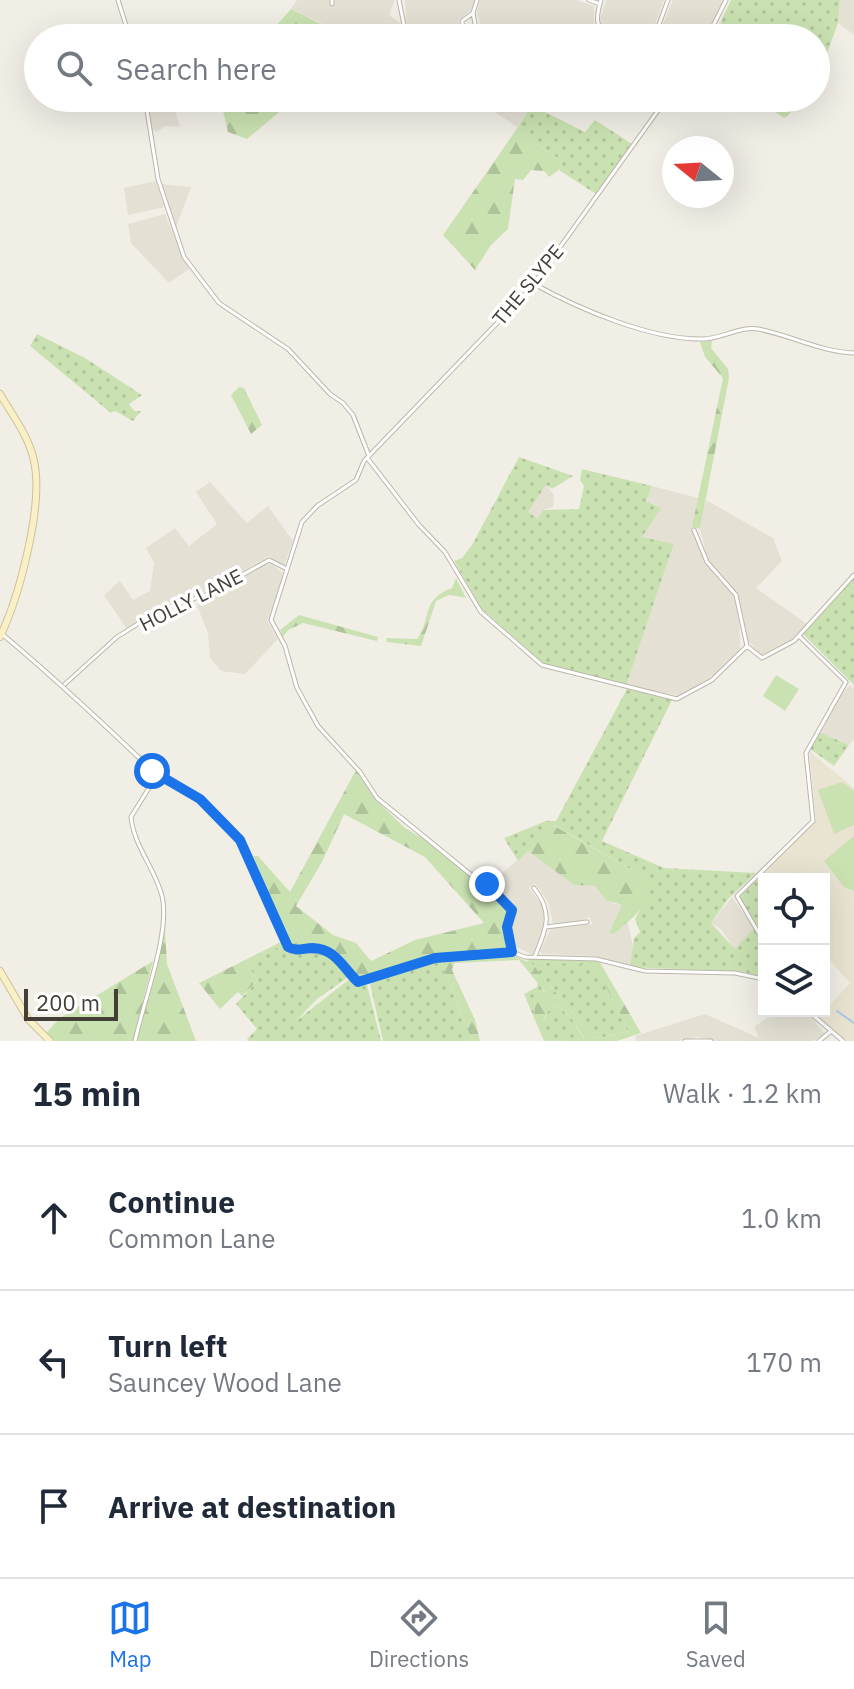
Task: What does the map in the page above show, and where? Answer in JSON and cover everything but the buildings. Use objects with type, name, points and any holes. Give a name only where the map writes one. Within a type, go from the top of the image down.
[{"type":"main road","points":[[0,394],[26,438],[36,475],[23,580],[1,636]]},
{"type":"main road","points":[[0,971],[28,1019],[50,1041]]},
{"type":"street","points":[[118,0],[126,24]]},
{"type":"street","points":[[399,0],[404,24]]},
{"type":"street","points":[[477,0],[473,13],[477,24]]},
{"type":"street","points":[[589,0],[600,2],[597,24]]},
{"type":"street","points":[[659,24],[668,0]]},
{"type":"street","points":[[714,24],[726,0]]},
{"type":"street","points":[[461,24],[465,16],[473,13]]},
{"type":"street","points":[[147,112],[158,179],[184,257],[219,303],[288,349],[343,403],[353,415],[364,451],[423,531],[445,552],[481,612],[546,667],[680,699],[712,680],[747,646]]},
{"type":"street","name":"THE SLYPE","points":[[512,952],[507,927],[512,910],[438,844],[407,825],[377,798],[311,715],[297,688],[285,646],[271,623],[285,568],[302,522],[317,506],[356,480],[363,462],[534,284],[657,112]]},
{"type":"street","points":[[534,284],[593,315],[670,336],[705,339],[754,328],[838,352],[854,353]]},
{"type":"street","points":[[363,462],[364,451]]},
{"type":"street","points":[[694,530],[707,562],[736,595],[747,646],[766,658],[799,636],[854,575]]},
{"type":"street","name":"HOLLY LANE","points":[[65,685],[117,637],[160,610],[208,594],[269,560],[285,568]]},
{"type":"street","points":[[1,636],[65,685],[132,754],[157,775],[200,799],[240,840],[290,949],[317,949],[332,954],[361,982],[426,960],[512,952],[596,959],[645,971],[735,973],[758,978]]},
{"type":"street","points":[[760,873],[813,821],[806,753],[846,682],[799,636]]},
{"type":"street","points":[[135,1041],[165,917],[156,878],[139,848],[131,817],[157,775]]},
{"type":"street","points":[[758,875],[737,896],[758,932]]},
{"type":"street","points":[[534,888],[546,906],[546,927],[535,956]]},
{"type":"street","points":[[546,927],[587,922]]},
{"type":"street","points":[[814,1017],[843,1041]]},
{"type":"street","points":[[819,1041],[830,1032]]},
{"type":"street","points":[[685,1041],[711,1041]]},
{"type":"shaded area","points":[[297,0],[331,0],[332,5],[334,0],[395,0],[389,15],[400,24],[323,24],[291,9]]},
{"type":"shaded area","points":[[405,0],[475,0],[471,10],[458,20],[459,24],[407,24]]},
{"type":"shaded area","points":[[480,0],[576,0],[594,6],[594,24],[480,24],[477,13]]},
{"type":"shaded area","points":[[606,0],[664,0],[655,24],[602,24],[600,20]]},
{"type":"shaded area","points":[[673,0],[724,0],[711,24],[663,24]]},
{"type":"shaded area","points":[[840,0],[854,0],[854,35],[838,23]]},
{"type":"shaded area","points":[[150,112],[176,112],[180,127],[166,126],[156,132],[152,129]]},
{"type":"shaded area","points":[[495,112],[526,112],[517,127]]},
{"type":"shaded area","points":[[156,181],[164,207],[128,215],[124,188]]},
{"type":"shaded area","points":[[161,184],[191,187],[174,233]]},
{"type":"shaded area","points":[[165,214],[189,269],[169,283],[131,243],[128,224]]},
{"type":"shaded area","points":[[210,482],[247,523],[268,506],[293,541],[283,568],[269,556],[213,589],[174,601],[126,628],[104,595],[120,581],[133,600],[150,591],[154,563],[146,548],[175,528],[189,546],[217,524],[196,492]]},
{"type":"shaded area","points":[[546,485],[554,495],[553,507],[543,510],[538,520],[528,512]]},
{"type":"shaded area","points":[[652,486],[698,498],[692,530],[706,564],[733,595],[739,612],[740,650],[717,673],[680,696],[626,686],[674,545],[642,537],[658,506],[646,501]]},
{"type":"shaded area","points":[[706,500],[773,538],[782,561],[756,588],[807,624],[786,645],[763,657],[746,639],[741,606],[734,591],[707,558],[700,529]]},
{"type":"shaded area","points":[[271,564],[283,573],[280,592],[267,621],[278,639],[245,674],[221,671],[210,658],[208,633],[197,606],[199,599],[261,566]]},
{"type":"shaded area","points":[[850,685],[854,689],[854,739],[849,745],[819,732],[840,695]]},
{"type":"shaded area","points":[[809,751],[854,788],[854,1041],[846,1041],[818,1018],[830,1017],[830,1005],[850,983],[830,961],[830,873],[760,873],[816,820]]},
{"type":"shaded area","points":[[528,851],[574,885],[595,886],[612,903],[622,905],[619,913],[623,926],[628,923],[634,951],[630,967],[593,956],[543,954],[540,951],[551,929],[593,924],[589,917],[582,921],[553,923],[548,902],[535,883],[529,888],[544,907],[545,922],[533,955],[517,947],[509,929],[514,908],[490,884]]},
{"type":"shaded area","points":[[732,897],[754,928],[735,950],[721,929],[711,923]]},
{"type":"shaded area","points":[[705,1014],[759,1038],[754,1027],[768,1017],[811,1017],[825,1034],[813,1041],[718,1041],[697,1037],[678,1041],[636,1041],[635,1036]]},
{"type":"green space","points":[[731,0],[840,0],[838,23],[830,45],[830,24],[721,24]]},
{"type":"green space","points":[[291,9],[321,24],[278,24]]},
{"type":"green space","points":[[223,112],[279,112],[247,139],[228,132]]},
{"type":"green space","points":[[527,112],[545,112],[585,132],[595,120],[632,144],[596,194],[559,170],[562,161],[516,130]]},
{"type":"green space","points":[[776,112],[792,112],[784,118]]},
{"type":"green space","points":[[516,130],[562,161],[559,170],[549,177],[544,171],[531,170],[523,180],[515,179],[508,229],[491,245],[475,270],[443,235]]},
{"type":"green space","points":[[37,334],[85,358],[142,395],[129,404],[134,411],[141,411],[133,421],[115,411],[111,413],[30,346]]},
{"type":"green space","points":[[712,341],[711,348],[728,369],[729,378],[700,529],[692,527],[723,378],[705,357],[700,342]]},
{"type":"green space","points":[[239,387],[244,388],[262,425],[251,434],[231,395]]},
{"type":"green space","points":[[519,457],[573,476],[552,489],[546,485],[528,512],[538,519],[543,510],[579,509],[584,486],[580,480],[582,469],[652,486],[646,501],[661,508],[642,537],[674,544],[626,686],[545,665],[482,609],[454,561],[462,558],[472,545]]},
{"type":"green space","points":[[854,577],[854,685],[803,634]]},
{"type":"green space","points":[[456,578],[466,598],[449,595],[436,601],[421,646],[387,642],[386,638],[417,639],[431,604],[452,588]]},
{"type":"green space","points":[[299,615],[378,637],[377,641],[303,623],[288,630],[283,637],[280,630]]},
{"type":"green space","points":[[776,675],[799,689],[785,711],[763,696]]},
{"type":"green space","points":[[627,689],[672,700],[602,841],[664,868],[756,873],[728,899],[711,923],[735,949],[754,928],[758,934],[758,976],[745,972],[630,967],[634,938],[640,932],[635,919],[644,903],[648,879],[554,825],[518,861],[504,838],[546,821],[556,821]]},
{"type":"green space","points":[[819,732],[849,745],[834,766],[810,749]]},
{"type":"green space","points":[[356,770],[377,801],[405,828],[437,847],[511,911],[504,927],[506,950],[416,959],[365,980],[355,976],[336,951],[295,947],[288,942],[253,856],[258,856],[290,892]],"holes":[[[344,814],[425,857],[484,923],[415,940],[371,961],[356,943],[333,935],[296,906],[322,862]]]},
{"type":"green space","points":[[842,782],[854,791],[854,825],[834,834],[818,790]]},
{"type":"green space","points":[[553,825],[648,879],[648,896],[644,904],[614,934],[609,933],[622,905],[606,900],[595,886],[574,885],[528,851]]},
{"type":"green space","points":[[854,836],[854,891],[844,887],[824,861]]},
{"type":"green space","points":[[755,878],[758,881],[758,929],[738,900]]},
{"type":"green space","points":[[165,930],[167,964],[196,1041],[137,1041]]},
{"type":"green space","points":[[283,941],[284,944],[246,964],[258,980],[242,996],[238,992],[220,1009],[199,983]]},
{"type":"green space","points":[[284,944],[290,953],[309,951],[331,957],[350,976],[317,999],[296,1021],[352,977],[357,986],[367,985],[381,1041],[247,1039],[257,1029],[236,1004],[258,980],[246,964]]},
{"type":"green space","points":[[514,956],[528,962],[525,957],[598,959],[641,1033],[617,1041],[550,1041],[584,1038],[571,1017],[557,1006],[550,1007],[542,1023],[534,1019],[535,997],[545,992],[519,960],[454,963],[452,970],[475,1020],[480,1041],[472,1041],[440,959]],"holes":[[[531,962],[595,965],[629,1031],[600,1038],[591,1036]]]},
{"type":"green space","points":[[440,959],[472,1041],[383,1041],[370,984],[394,971]]},
{"type":"green space","points":[[153,961],[133,1041],[53,1041],[46,1033],[60,1018]]},
{"type":"green space","points":[[531,962],[595,964],[629,1031],[600,1038],[591,1036]]},
{"type":"green space","points":[[538,980],[545,994],[535,997],[534,1018],[524,994],[537,987]]},
{"type":"green space","points":[[557,1006],[571,1017],[584,1039],[544,1041],[535,1019],[544,1020],[550,1007]]},
{"type":"waterway","points":[[837,1011],[854,1023]]},
{"type":"route","points":[[152,771],[200,799],[240,840],[288,947],[294,950],[317,949],[332,954],[358,982],[367,982],[398,968],[435,958],[498,956],[512,952],[507,927],[514,913],[487,884]]}]
